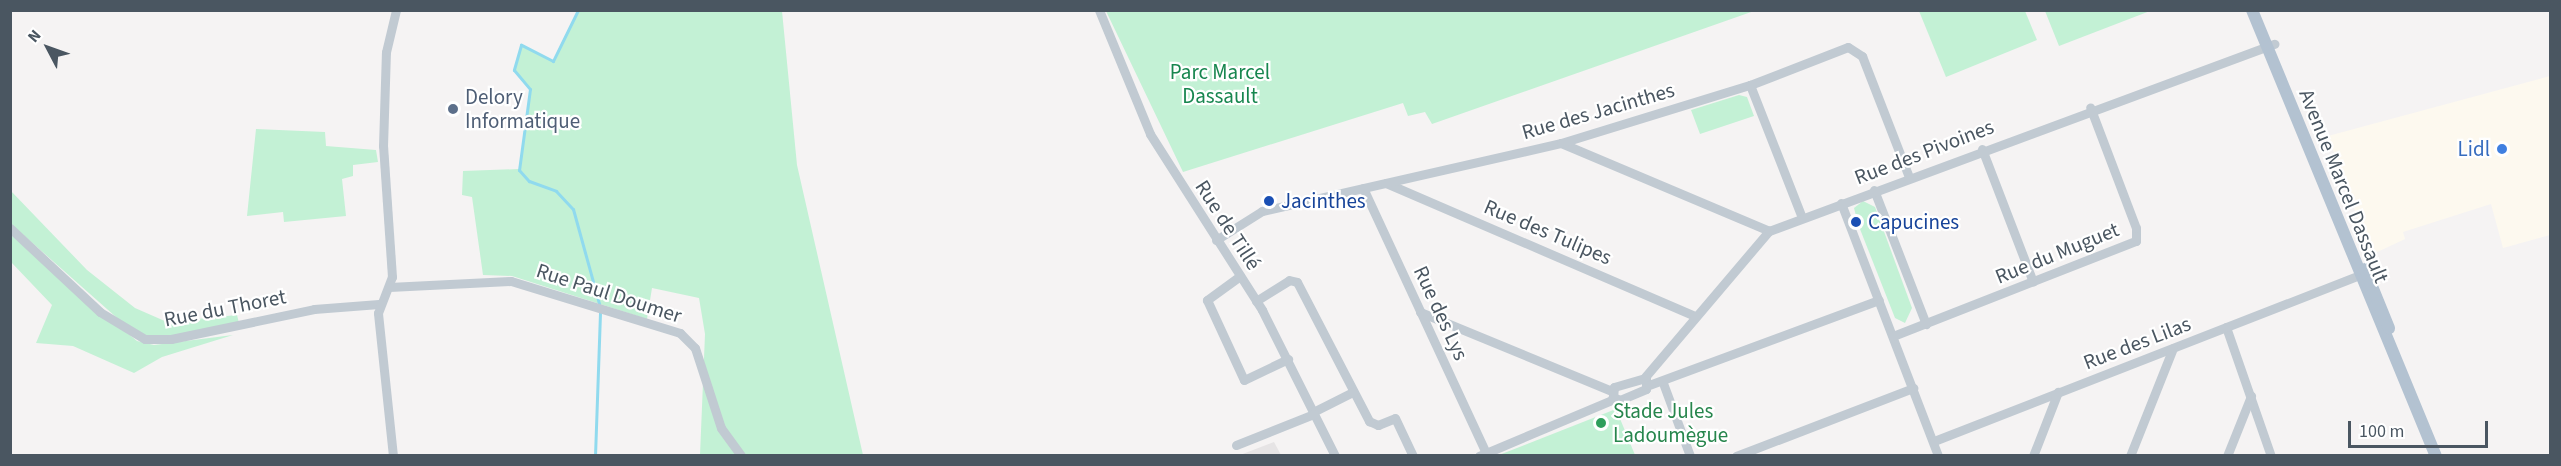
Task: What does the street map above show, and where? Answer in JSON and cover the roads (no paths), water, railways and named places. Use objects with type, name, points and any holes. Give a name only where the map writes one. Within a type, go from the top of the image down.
[{"type":"main road","name":"Avenue Marcel Dassault","points":[[2252,10],[2270,45],[2436,456]]},
{"type":"main road","name":"Avenue Marcel Dassault","points":[[2261,10],[2270,45]]},
{"type":"street","points":[[393,456],[379,304],[389,287],[383,146],[386,52],[396,10]]},
{"type":"street","name":"Rue de Tillé","points":[[1099,10],[1150,134],[1256,301],[1288,359],[1335,456]]},
{"type":"street","name":"Rue des Pivoines","points":[[1647,381],[1695,316],[1769,231],[2090,107],[2270,45]]},
{"type":"street","name":"Rue des Jacinthes","points":[[1216,240],[1262,211],[1561,143],[1749,86],[1844,48],[1858,50],[1909,177]]},
{"type":"street","points":[[1749,86],[1802,218]]},
{"type":"street","name":"Rue du Muguet","points":[[1893,336],[2033,282],[2137,238],[2090,107]]},
{"type":"street","points":[[1561,143],[1769,231]]},
{"type":"street","points":[[1982,149],[2033,282]]},
{"type":"street","name":"Rue des Tulipes","points":[[1386,183],[1695,316]]},
{"type":"street","name":"Rue des Lys","points":[[1363,188],[1482,454]]},
{"type":"street","points":[[1874,190],[1926,324]]},
{"type":"street","points":[[1841,203],[1938,456]]},
{"type":"street","name":"Rue du Thoret","points":[[10,228],[99,312],[146,339],[171,339],[315,309],[379,304]]},
{"type":"street","name":"Rue des Lilas","points":[[1934,441],[2363,274]]},
{"type":"street","points":[[1240,276],[1207,300],[1244,380],[1288,359]]},
{"type":"street","points":[[1256,301],[1289,280],[1297,282],[1371,423],[1395,418],[1413,456]]},
{"type":"street","name":"Rue Paul Doumer","points":[[389,287],[511,281],[680,333],[695,348],[721,428],[741,456]]},
{"type":"street","points":[[1482,454],[1647,381],[1663,383],[1879,300]]},
{"type":"street","points":[[1420,312],[1613,395],[1647,381]]},
{"type":"street","points":[[2226,327],[2271,456]]},
{"type":"street","points":[[2130,456],[2173,348]]},
{"type":"street","points":[[1663,383],[1690,456]]},
{"type":"street","points":[[1736,456],[1913,388]]},
{"type":"street","points":[[1236,445],[1314,413],[1353,392]]},
{"type":"street","points":[[2033,456],[2058,393]]},
{"type":"street","points":[[2227,456],[2251,396]]},
{"type":"waterway","points":[[578,10],[553,61],[521,45],[514,70],[530,89],[519,170],[529,181],[556,191],[573,209],[600,307]]},
{"type":"waterway","points":[[595,456],[600,313]]},
{"type":"place","name":"Delory Informatique","points":[[453,109]]},
{"type":"place","name":"Lidl","points":[[2502,149]]},
{"type":"place","name":"Jacinthes","points":[[1269,201]]},
{"type":"place","name":"Capucines","points":[[1856,222]]},
{"type":"place","name":"Stade Jules Ladoumègue","points":[[1601,423]]},
{"type":"park label","name":"Parc Marcel Dassault","points":[[1220,84]]}]
